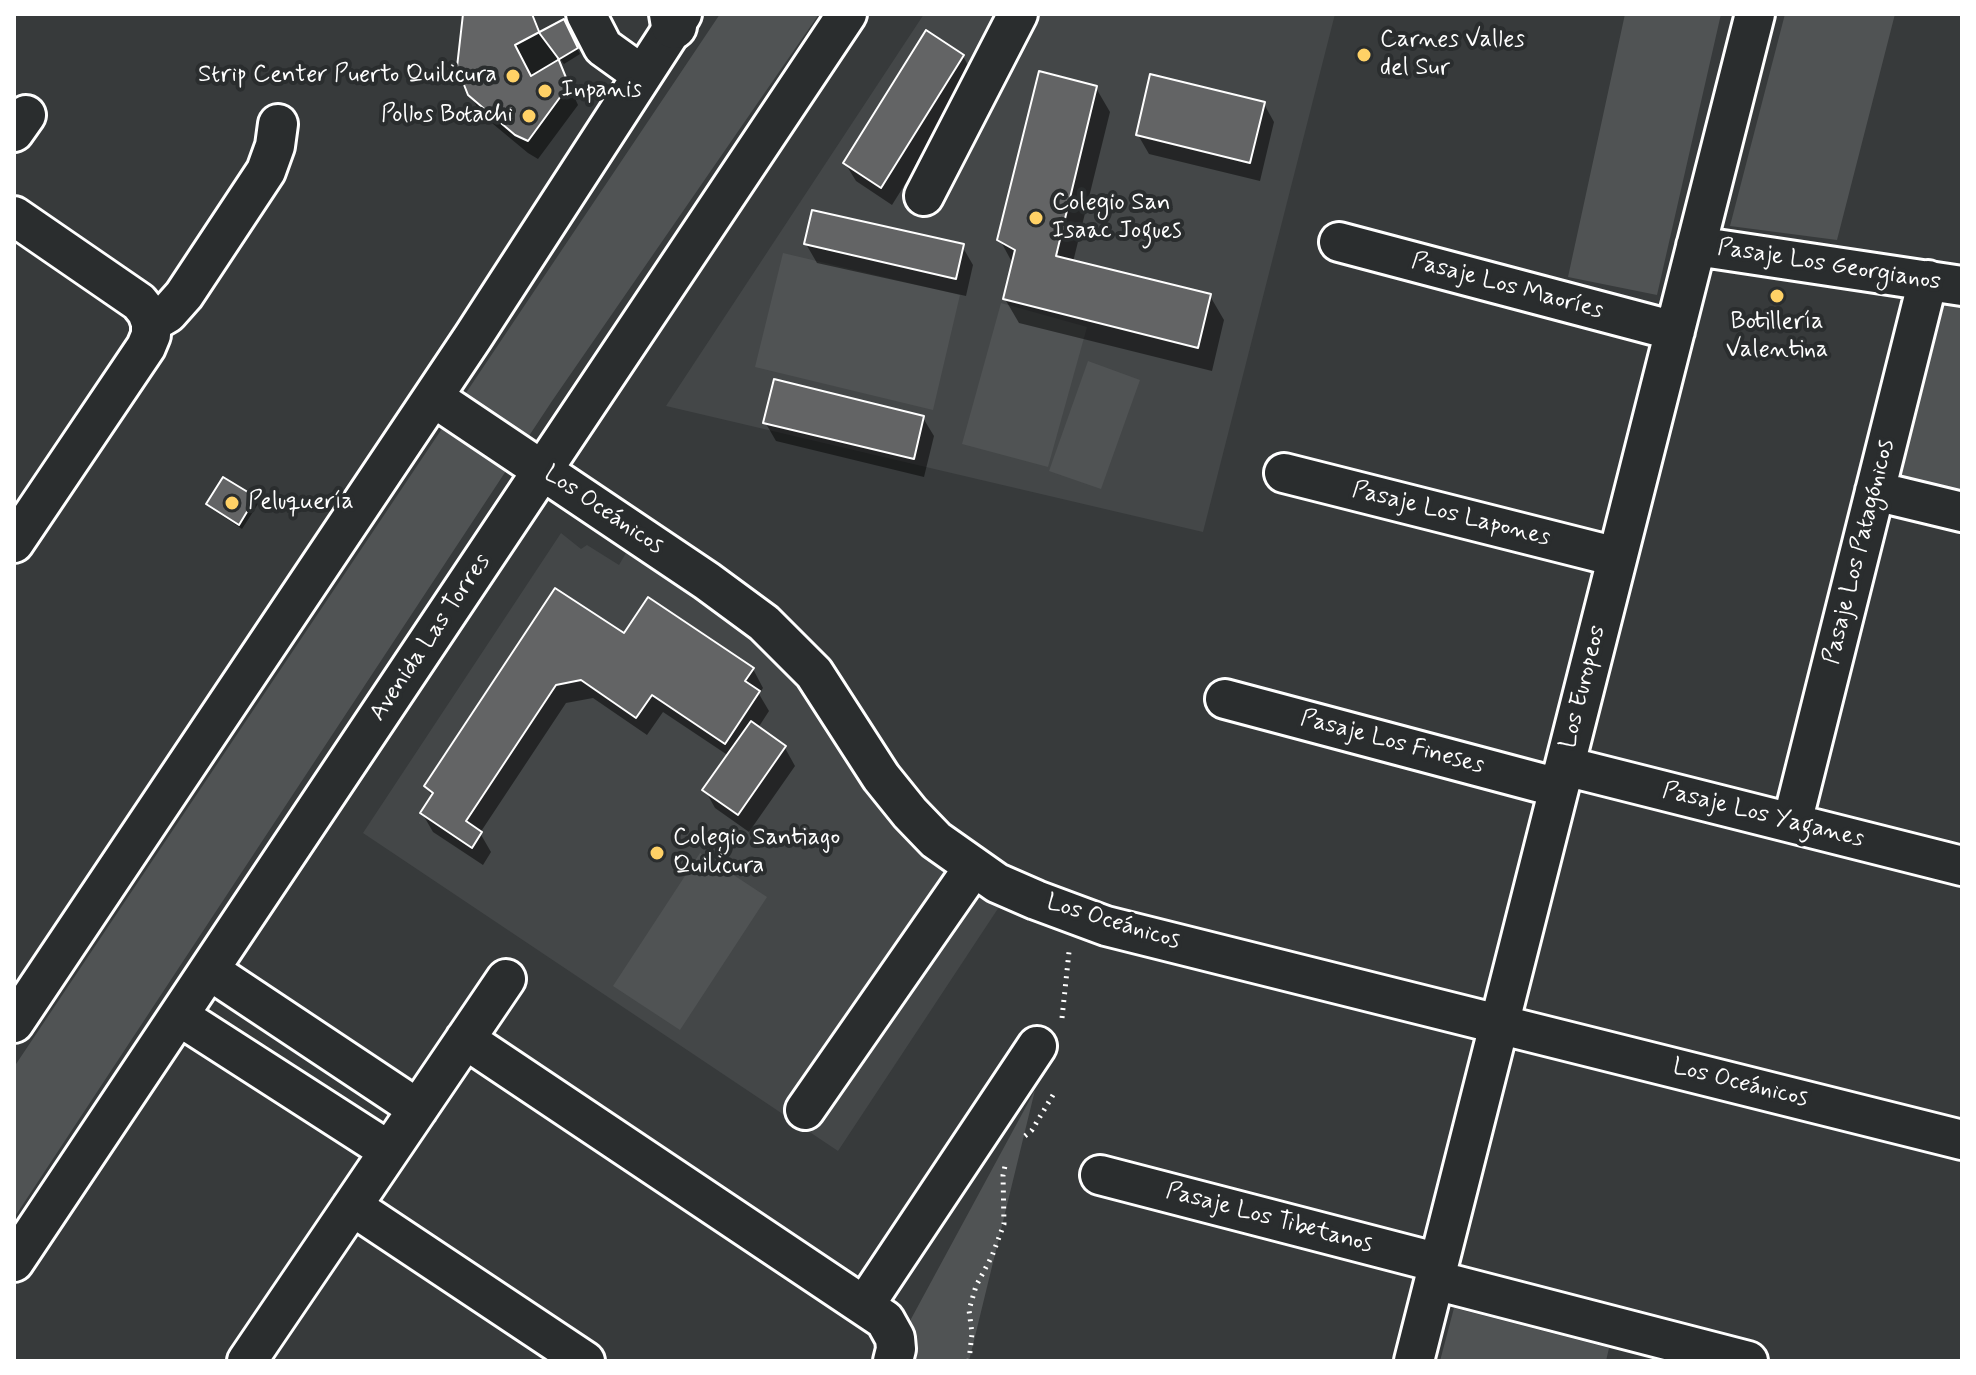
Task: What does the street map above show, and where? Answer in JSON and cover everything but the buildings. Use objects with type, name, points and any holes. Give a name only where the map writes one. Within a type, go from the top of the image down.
[{"type":"street","points":[[586,14],[603,47],[642,75]]},
{"type":"street","name":"Avenida Las Torres","points":[[14,1262],[847,14]]},
{"type":"street","points":[[924,196],[1018,14]]},
{"type":"street","name":"Los Europeos","points":[[1414,1361],[1755,14]]},
{"type":"street","points":[[14,1023],[433,397],[676,18]]},
{"type":"street","points":[[151,323],[168,313],[184,295],[266,171],[275,146],[278,124]]},
{"type":"street","points":[[14,216],[139,302],[151,323],[151,335],[146,347],[20,520]]},
{"type":"street","name":"Pasaje Los Maoríes","points":[[1339,242],[1675,331]]},
{"type":"street","name":"Pasaje Los Georgianos","points":[[1696,246],[1945,283]]},
{"type":"street","name":"Pasaje Los Patagónicos","points":[[1792,823],[1875,491],[1945,283]]},
{"type":"street","name":"Los Oceánicos","points":[[433,397],[717,588],[773,631],[814,673],[881,777],[910,813],[936,840],[997,883],[1106,926],[1962,1140]]},
{"type":"street","name":"Pasaje Los Lapones","points":[[1284,473],[1617,557]]},
{"type":"street","points":[[1875,491],[1962,512]]},
{"type":"street","name":"Pasaje Los Fineses","points":[[1225,699],[1562,777]]},
{"type":"street","name":"Pasaje Los Yaganes","points":[[1562,777],[1792,823],[1962,866]]},
{"type":"street","points":[[805,1110],[973,868]]},
{"type":"street","points":[[209,970],[418,1109]]},
{"type":"street","points":[[247,1361],[506,979]]},
{"type":"street","points":[[179,1016],[389,1151]]},
{"type":"street","points":[[465,1039],[885,1320],[892,1328],[896,1349],[893,1361]]},
{"type":"street","points":[[864,1306],[1037,1046]]},
{"type":"street","name":"Pasaje Los Tibetanos","points":[[1100,1175],[1437,1272],[1674,1352],[1748,1361]]},
{"type":"street","points":[[352,1206],[585,1361]]},
{"type":"shaded area","points":[[720,14],[819,14],[552,401],[14,1218],[14,1067]]},
{"type":"shaded area","name":"Colegio San Isaac Jogues","points":[[924,14],[1335,14],[1203,532],[666,406]]},
{"type":"shaded area","points":[[1625,14],[1721,14],[1657,295],[1568,277]]},
{"type":"shaded area","points":[[1785,14],[1895,14],[1837,240],[1730,226]]},
{"type":"shaded area","points":[[783,253],[960,295],[933,410],[755,367]]},
{"type":"shaded area","points":[[1940,297],[1962,302],[1962,498],[1898,482]]},
{"type":"shaded area","points":[[1001,303],[1087,327],[1048,467],[962,444]]},
{"type":"shaded area","points":[[1088,361],[1140,380],[1101,489],[1049,471]]},
{"type":"shaded area","name":"Colegio Santiago Quilicura","points":[[561,533],[581,549],[587,545],[619,565],[626,553],[720,612],[766,647],[810,698],[889,822],[934,865],[999,907],[838,1151],[363,833]]},
{"type":"shaded area","points":[[700,853],[767,897],[680,1030],[613,986]]},
{"type":"shaded area","points":[[1035,1090],[969,1361],[905,1361],[911,1350],[911,1319]]},
{"type":"shaded area","points":[[1454,1308],[1609,1348],[1606,1361],[1440,1361]]},
{"type":"place","name":"Carnes Valles del Sur","points":[[1364,55]]},
{"type":"place","name":"Strip Center Puerto Quilicura","points":[[513,76]]},
{"type":"place","name":"Inpanis","points":[[545,91]]},
{"type":"place","name":"Pollos Botachi","points":[[529,116]]},
{"type":"place","name":"Colegio San Isaac Jogues","points":[[1036,218]]},
{"type":"place","name":"Botillería Valentina","points":[[1777,296]]},
{"type":"place","name":"Peluquería","points":[[232,503]]},
{"type":"place","name":"Colegio Santiago Quilicura","points":[[657,853]]}]
